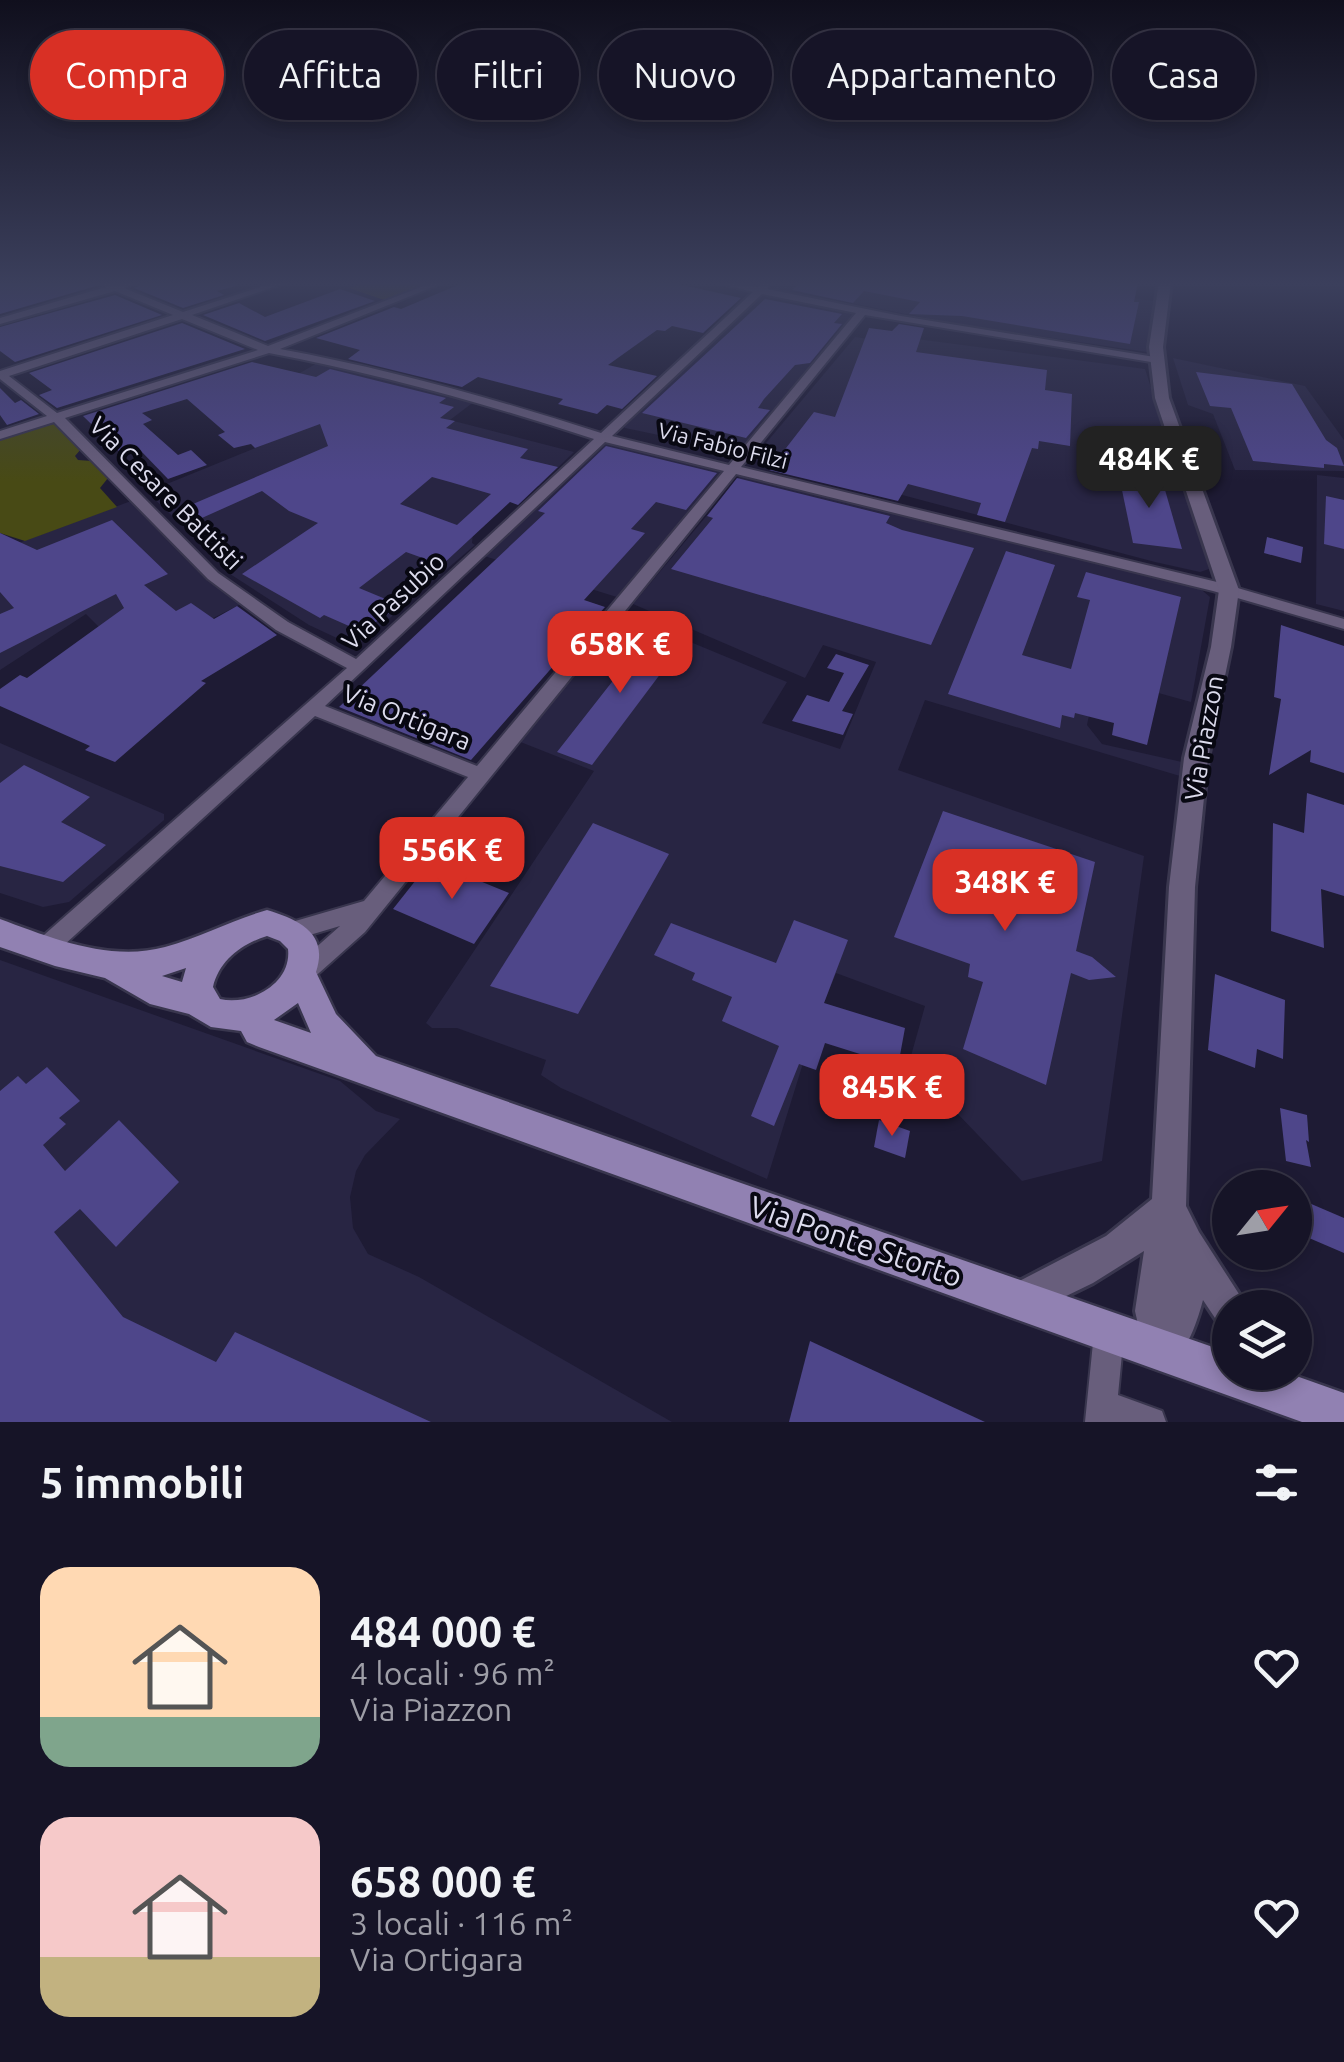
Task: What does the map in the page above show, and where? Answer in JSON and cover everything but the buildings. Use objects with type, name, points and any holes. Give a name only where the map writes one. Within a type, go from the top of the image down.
[{"type":"main road","points":[[0,933],[44,949],[97,960],[152,964],[221,941],[251,926],[267,923],[293,931]]},
{"type":"main road","name":"Via Ponte Storto","points":[[293,931],[305,950],[301,974],[324,1025],[368,1069]]},
{"type":"main road","points":[[201,1001],[197,986],[199,970],[221,941]]},
{"type":"main road","name":"Via Ponte Storto","points":[[97,960],[162,994],[201,1001],[220,1015],[250,1016],[260,1031],[1337,1412]]},
{"type":"main road","points":[[250,1016],[284,998],[301,974]]},
{"type":"street","points":[[0,375],[81,348]]},
{"type":"street","name":"Via Fabio Filzi","points":[[264,348],[359,367],[485,400],[604,438],[1229,590],[1344,624]]},
{"type":"street","points":[[0,435],[272,348]]},
{"type":"street","name":"Via Pasubio","points":[[44,949],[358,667],[698,348]]},
{"type":"street","name":"Via Ortigara","points":[[301,974],[358,925],[834,348]]},
{"type":"street","points":[[1087,348],[1157,360]]},
{"type":"street","name":"Via Piazzon","points":[[1158,348],[1162,398],[1229,590],[1221,648],[1196,758],[1184,868],[1169,1207],[1152,1311],[1160,1351]]},
{"type":"street","name":"Via Cesare Battisti","points":[[0,375],[56,418],[214,576],[282,626],[358,667]]},
{"type":"street","name":"Via Ortigara","points":[[312,708],[482,776]]},
{"type":"street","points":[[293,931],[373,906]]},
{"type":"street","points":[[1020,1301],[1080,1272],[1140,1236],[1169,1207]]},
{"type":"street","name":"Via Piazzon","points":[[1169,1207],[1186,1245],[1217,1290]]},
{"type":"street","name":"Via Piazzon","points":[[1160,1351],[1174,1330],[1190,1287],[1186,1245]]},
{"type":"street","points":[[1109,1333],[1101,1414],[1151,1422]]},
{"type":"street","points":[[1312,1390],[1337,1412]]},
{"type":"shaded area","points":[[701,348],[831,348],[740,452],[625,428],[622,424]]},
{"type":"shaded area","points":[[845,348],[988,348],[1145,369],[1209,569],[1200,572],[1155,562],[755,456]]},
{"type":"shaded area","points":[[1173,358],[1305,386],[1344,440],[1344,471],[1235,470],[1213,414],[1188,405]]},
{"type":"shaded area","points":[[319,362],[475,401],[450,420],[574,452],[539,486],[530,484],[473,533],[475,545],[356,647],[309,625],[227,572],[213,557],[229,551],[222,543],[207,549],[147,492],[312,425],[260,396]]},
{"type":"shaded area","points":[[57,423],[81,449],[75,456],[78,460],[92,461],[108,478],[100,488],[117,507],[25,541],[0,533],[0,438]]},
{"type":"shaded area","points":[[608,435],[729,468],[620,598],[481,555]]},
{"type":"shaded area","points":[[744,471],[1197,586],[1210,597],[1191,702],[1097,676],[1087,725],[1102,744],[1182,762],[1180,776],[925,700],[898,770],[1144,856],[1102,1161],[1022,1181],[909,1063],[925,1006],[836,973],[814,1028],[767,1179],[561,1088],[541,1075],[546,1060],[457,1028],[432,1028],[426,1023],[594,771],[518,741],[599,646],[669,670],[688,641],[787,682],[762,723],[840,749],[876,662],[823,645],[805,678],[633,604]]},
{"type":"shaded area","points":[[1317,475],[1344,478],[1344,611],[1316,604]]},
{"type":"shaded area","points":[[131,501],[211,582],[241,604],[150,650],[111,639],[86,614],[0,670],[0,550]]},
{"type":"shaded area","points":[[0,743],[164,814],[164,820],[69,902],[43,907],[0,893]]},
{"type":"shaded area","points":[[0,960],[340,1081],[376,1111],[400,1119],[365,1155],[356,1171],[350,1197],[353,1228],[368,1254],[419,1277],[672,1422],[0,1422]]}]
